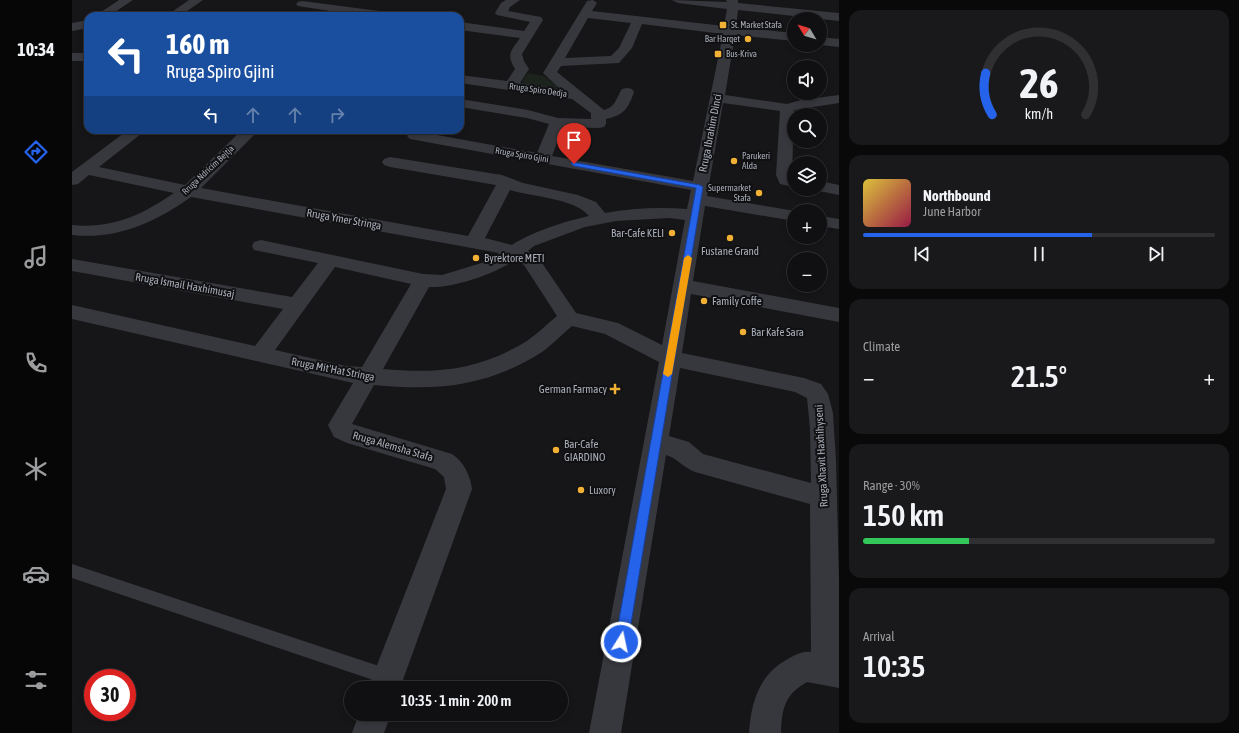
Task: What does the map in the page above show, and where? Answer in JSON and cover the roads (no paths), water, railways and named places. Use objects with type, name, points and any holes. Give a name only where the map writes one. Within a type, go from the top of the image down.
[{"type":"street","points":[[107,12],[126,0]]},
{"type":"street","points":[[178,12],[197,0]]},
{"type":"street","points":[[514,0],[504,5],[501,13],[537,20],[516,54],[517,61],[522,69]]},
{"type":"street","points":[[678,0],[732,3],[839,17]]},
{"type":"street","points":[[292,12],[304,2],[350,12]]},
{"type":"street","name":"Rruga Ibrahim Dinci","points":[[605,733],[670,358],[730,30],[732,3]]},
{"type":"street","points":[[367,12],[374,4]]},
{"type":"street","points":[[554,67],[588,8],[638,21],[787,36]]},
{"type":"street","points":[[522,69],[614,60],[622,53],[638,21]]},
{"type":"street","points":[[72,27],[84,25]]},
{"type":"street","points":[[464,27],[528,35]]},
{"type":"street","points":[[827,42],[839,43]]},
{"type":"street","points":[[72,57],[84,57]]},
{"type":"street","points":[[554,67],[576,95]]},
{"type":"street","points":[[511,86],[522,69]]},
{"type":"street","name":"Rruga Spiro Dedja","points":[[464,80],[576,95],[598,112],[599,120]]},
{"type":"street","points":[[464,104],[528,114],[557,122],[599,120],[616,111],[623,104],[627,92]]},
{"type":"street","points":[[717,98],[787,108],[801,104],[839,99]]},
{"type":"street","points":[[787,108],[784,175],[787,180]]},
{"type":"street","points":[[543,158],[557,122]]},
{"type":"street","points":[[72,180],[133,134]]},
{"type":"street","name":"Rruga Ndricim Bejtja","points":[[72,230],[101,232],[117,228],[150,215],[188,191],[247,134]]},
{"type":"street","name":"Rruga Spiro Gjini","points":[[416,136],[543,158],[698,201]]},
{"type":"street","points":[[390,162],[496,179],[518,187],[583,202],[596,210],[600,218]]},
{"type":"street","name":"Rruga Ymer Stringa","points":[[86,169],[188,191],[500,247],[514,252],[531,261],[569,318]]},
{"type":"street","points":[[474,242],[506,182]]},
{"type":"street","points":[[827,187],[839,190]]},
{"type":"street","points":[[261,246],[436,282],[453,279],[492,266],[535,239],[580,223],[600,218],[669,213],[698,201],[787,215]]},
{"type":"street","points":[[827,222],[839,224]]},
{"type":"street","points":[[261,354],[330,260]]},
{"type":"street","name":"Rruga Ismail Haxhimusaj","points":[[72,265],[297,306]]},
{"type":"street","name":"Rruga Alemsha Stafa","points":[[387,681],[459,489],[458,481],[456,474],[450,466],[443,461],[342,430],[340,428],[342,421],[367,376],[423,280]]},
{"type":"street","points":[[683,286],[839,315]]},
{"type":"street","name":"Rruga Mit'Hat Stringa","points":[[72,312],[346,374],[400,379],[451,378],[478,373],[499,365],[536,346],[556,327],[569,318]]},
{"type":"street","points":[[569,318],[600,324],[611,328],[670,358]]},
{"type":"street","name":"Rruga Xhavit Haxhihyseni","points":[[670,358],[795,384],[811,389],[816,393],[820,409],[829,487],[833,672],[806,667],[784,679],[775,689],[768,702],[765,733]]},
{"type":"street","points":[[656,443],[680,449],[695,462],[829,487]]},
{"type":"street","points":[[368,733],[372,721]]},
{"type":"lane","points":[[72,571],[380,681]]},
{"type":"place","name":"St. Market Stafa","points":[[723,25]]},
{"type":"place","name":"Bar Harqet","points":[[748,39]]},
{"type":"place","name":"Bus-Kriva","points":[[718,54]]},
{"type":"place","name":"Parukeri Alda","points":[[734,161]]},
{"type":"place","name":"Supermarket Stafa","points":[[759,193]]},
{"type":"place","name":"Bar-Cafe KELI","points":[[672,233]]},
{"type":"place","name":"Fustane Grand","points":[[730,238]]},
{"type":"place","name":"Byrektore METI","points":[[476,258]]},
{"type":"place","name":"Family Coffe","points":[[704,301]]},
{"type":"place","name":"Bar Kafe Sara","points":[[743,332]]},
{"type":"place","name":"German Farmacy","points":[[615,389]]},
{"type":"place","name":"Bar-Cafe GIARDINO","points":[[556,450]]},
{"type":"place","name":"Luxory","points":[[581,490]]}]
